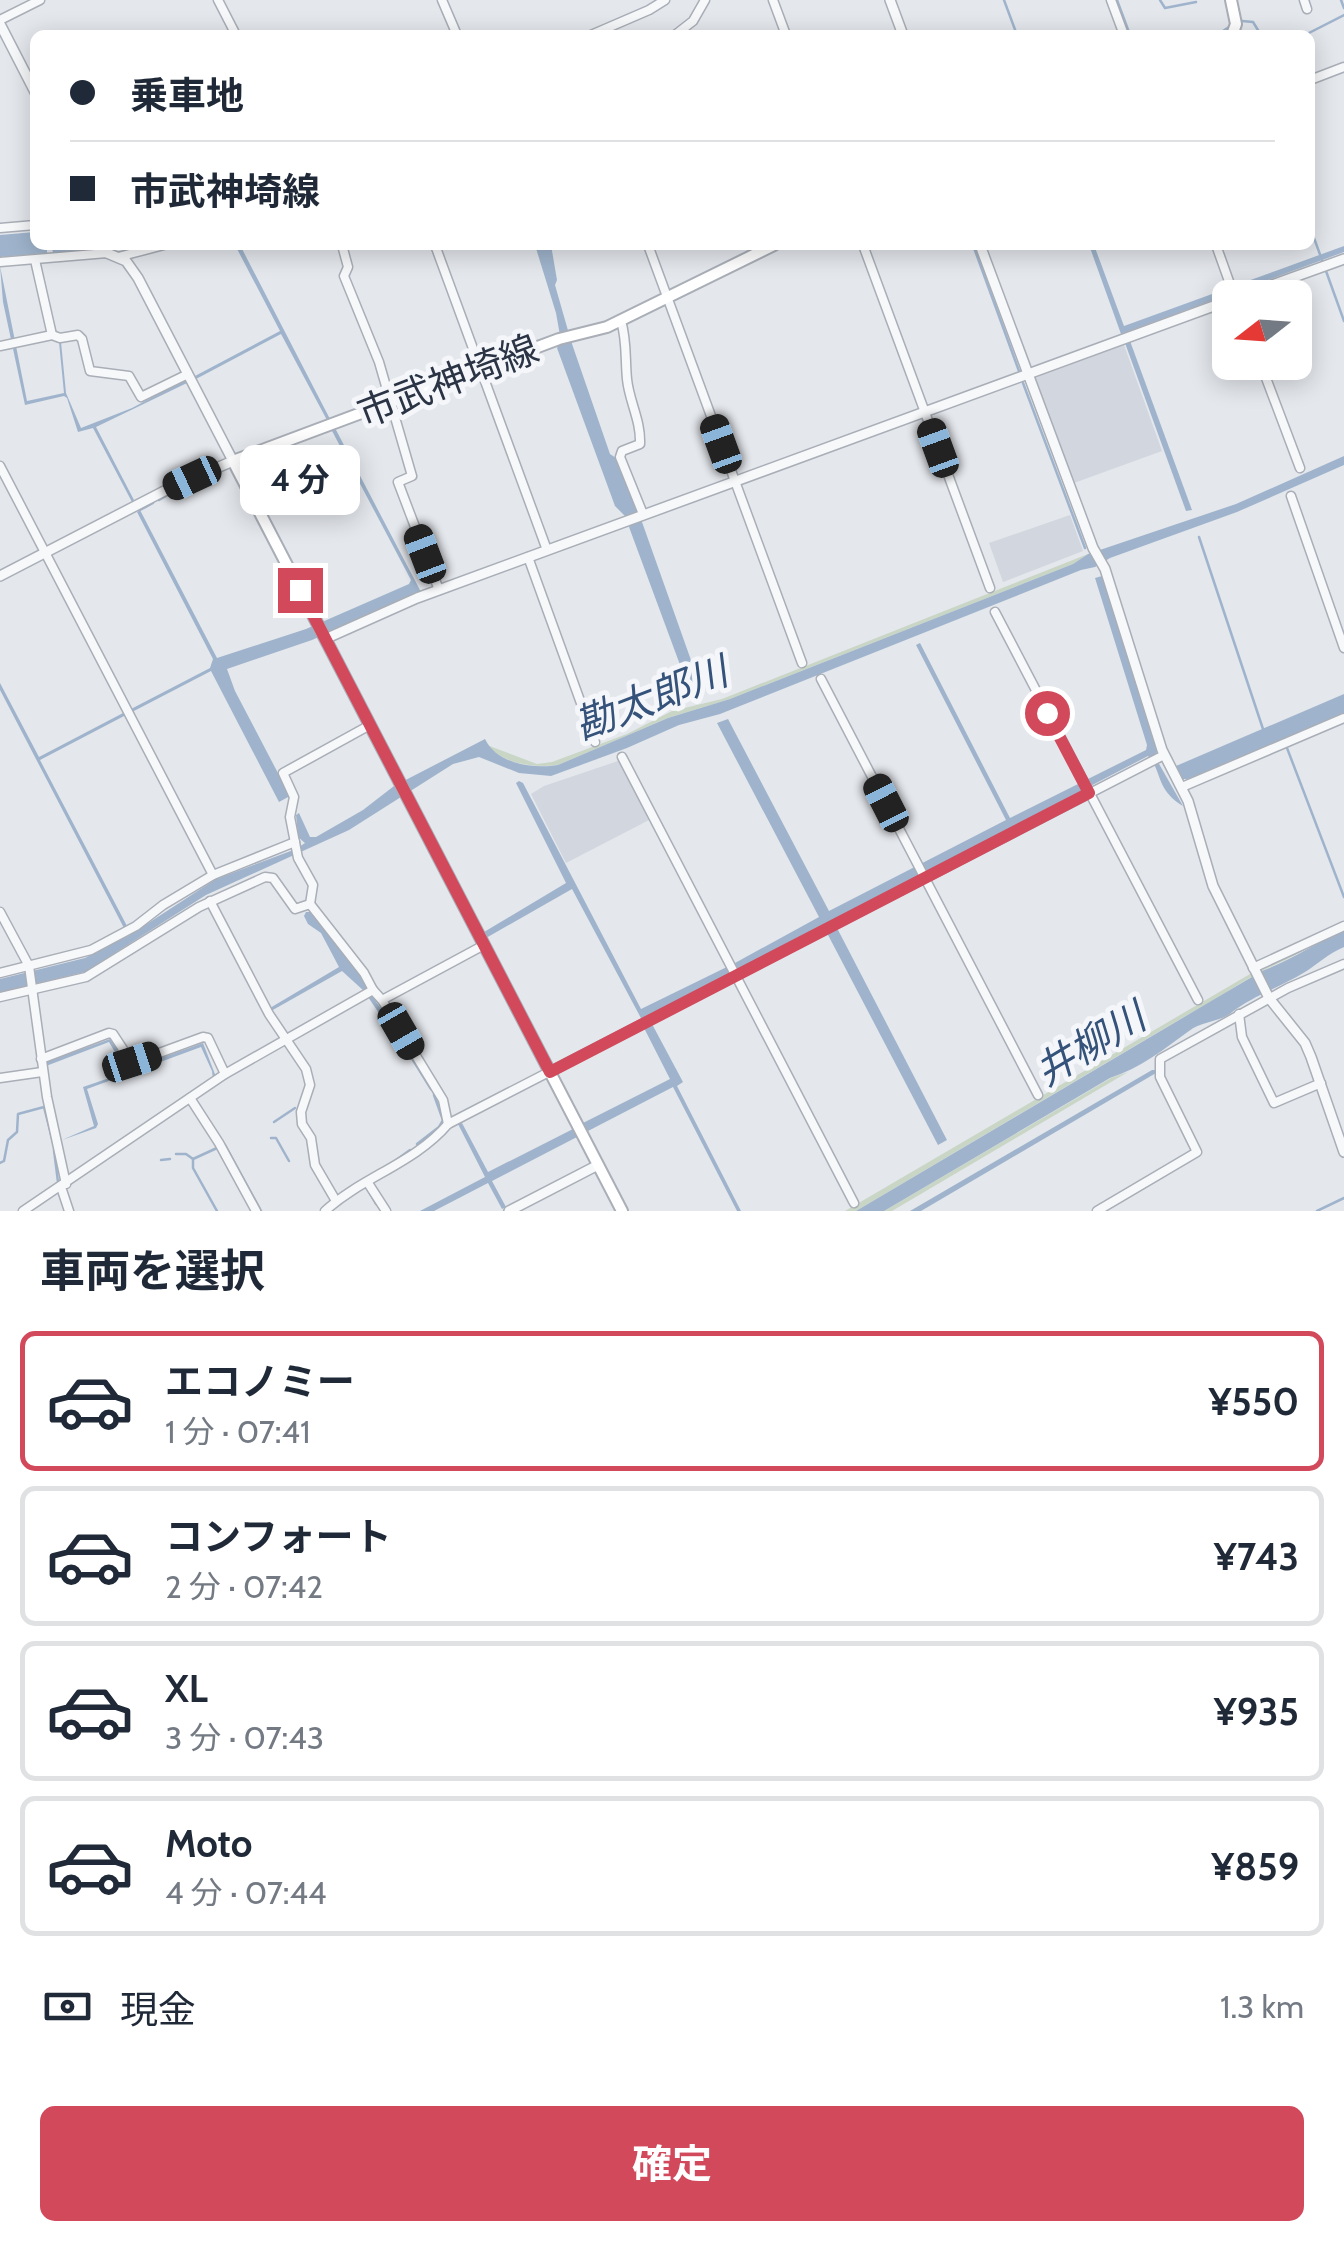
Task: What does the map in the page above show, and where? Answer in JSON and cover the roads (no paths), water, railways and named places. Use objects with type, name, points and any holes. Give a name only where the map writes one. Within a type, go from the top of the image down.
[{"type":"main road","points":[[1231,0],[1234,30]]},
{"type":"main road","name":"市武神埼線","points":[[233,462],[564,338],[621,321],[763,250]]},
{"type":"main road","points":[[233,462],[622,1211]]},
{"type":"street","points":[[30,82],[0,22],[40,0]]},
{"type":"street","points":[[218,0],[233,30]]},
{"type":"street","points":[[442,0],[455,30]]},
{"type":"street","points":[[602,30],[665,0]]},
{"type":"street","points":[[681,30],[693,21],[705,0]]},
{"type":"street","points":[[774,0],[784,30]]},
{"type":"street","points":[[1111,0],[1122,30]]},
{"type":"street","points":[[892,1],[901,30]]},
{"type":"street","points":[[1315,78],[1344,67]]},
{"type":"street","points":[[0,228],[30,225]]},
{"type":"street","points":[[0,262],[93,250]]},
{"type":"street","points":[[0,576],[172,487],[233,462],[138,278],[126,260],[108,250]]},
{"type":"street","points":[[118,257],[145,250]]},
{"type":"street","points":[[343,250],[348,267],[344,276],[379,362],[412,476],[398,482],[439,590]]},
{"type":"street","points":[[437,250],[547,550]]},
{"type":"street","points":[[650,250],[802,663]]},
{"type":"street","points":[[865,250],[990,588]]},
{"type":"street","points":[[982,250],[1092,548],[1104,566],[1157,758],[1182,787],[1213,886],[1253,968],[1269,998],[1304,1043],[1344,1152]]},
{"type":"street","points":[[1218,250],[1229,280]]},
{"type":"street","points":[[1284,280],[1344,258]]},
{"type":"street","points":[[35,260],[52,334]]},
{"type":"street","points":[[325,638],[439,590],[1212,306]]},
{"type":"street","points":[[621,321],[627,381],[641,426],[640,444],[622,451],[620,457],[636,517]]},
{"type":"street","points":[[0,346],[52,334],[60,338],[80,336],[90,371],[129,376],[140,398],[188,374]]},
{"type":"street","points":[[1267,380],[1300,468]]},
{"type":"street","points":[[0,466],[214,875]]},
{"type":"street","points":[[1291,496],[1344,648]]},
{"type":"street","points":[[528,557],[595,742]]},
{"type":"street","points":[[994,612],[1198,1000]]},
{"type":"street","points":[[821,679],[1038,1095]]},
{"type":"street","points":[[1182,787],[1344,718]]},
{"type":"street","points":[[370,725],[283,773],[294,797],[290,816],[298,858],[313,885],[310,904],[364,973],[369,992],[382,1000],[442,1100],[448,1124]]},
{"type":"street","points":[[622,757],[854,1202]]},
{"type":"street","points":[[325,1211],[387,1172],[448,1124],[922,873],[1157,758]]},
{"type":"street","points":[[0,973],[91,950],[214,875],[296,845]]},
{"type":"street","points":[[0,997],[86,977],[223,893],[270,876],[295,909],[310,904]]},
{"type":"street","points":[[210,902],[310,1080],[301,1112],[302,1124],[311,1138],[315,1165],[336,1201]]},
{"type":"street","points":[[0,912],[28,966],[34,990],[42,1072],[69,1211]]},
{"type":"street","points":[[1253,968],[1344,926]]},
{"type":"street","points":[[382,1000],[484,944]]},
{"type":"street","points":[[1097,1211],[1198,1152],[1160,1077],[1160,1059],[1269,998],[1344,964]]},
{"type":"street","points":[[23,1211],[225,1074],[369,992]]},
{"type":"street","points":[[1239,1014],[1242,1037],[1274,1103],[1320,1083]]},
{"type":"street","points":[[41,1059],[109,1033],[132,1062],[203,1036],[208,1038],[225,1074]]},
{"type":"street","points":[[0,1078],[42,1072]]},
{"type":"street","points":[[190,1098],[256,1211]]},
{"type":"street","points":[[509,1211],[598,1165]]},
{"type":"street","points":[[368,1182],[386,1211]]},
{"type":"water","points":[[30,232],[30,250],[47,253],[0,257],[0,235]]},
{"type":"water","points":[[1344,246],[1344,252],[1268,280],[1250,280]]},
{"type":"water","points":[[238,250],[243,250],[331,421],[328,422],[281,334],[196,379],[195,376],[280,331]]},
{"type":"water","points":[[537,250],[552,250],[555,285],[571,341],[610,454],[616,458],[637,511],[633,515],[642,522],[703,694],[693,697],[629,527],[632,523],[615,506],[557,348],[561,341]]},
{"type":"water","points":[[1091,250],[1096,250],[1124,326],[1212,294],[1212,301],[1121,334]]},
{"type":"water","points":[[0,266],[27,401],[64,393],[59,342],[66,393],[81,428],[132,408],[185,380],[187,383],[96,427],[132,502],[93,428],[78,432],[67,398],[25,405],[3,302]]},
{"type":"water","points":[[1130,341],[1192,510],[1186,511],[1125,343]]},
{"type":"water","points":[[335,428],[421,592],[312,640],[227,669],[290,796],[279,802],[211,671],[132,712],[131,709],[210,668],[213,659],[137,512],[140,510],[217,658],[306,629],[411,580],[331,429]]},
{"type":"water","points":[[1344,456],[1344,465],[1237,512],[551,776],[519,773],[479,757],[453,764],[349,830],[206,895],[85,972],[0,992],[0,979],[85,958],[130,935],[216,879],[296,849],[305,843],[298,837],[299,813],[310,837],[316,837],[363,810],[394,786],[485,739],[498,754],[517,763],[558,765],[668,718],[730,699],[1073,564],[1088,554],[1236,504]]},
{"type":"water","points":[[1102,576],[1157,752],[1154,755],[1183,806],[1168,793],[1148,756],[642,1020],[572,889],[486,938],[484,932],[566,883],[516,783],[519,781],[641,1009],[819,917],[717,723],[728,719],[829,911],[1006,820],[916,645],[920,643],[1010,818],[1146,750],[1095,578]]},
{"type":"water","points":[[0,683],[39,757],[125,712],[126,715],[40,760],[127,926],[124,928],[0,690]]},
{"type":"water","points":[[1344,694],[1344,713],[1188,779],[1183,779],[1176,766]]},
{"type":"water","points":[[306,912],[311,912],[363,977],[397,1032],[393,1034],[364,991],[342,971],[271,1011],[270,1008],[339,967],[321,933],[308,924]]},
{"type":"water","points":[[837,928],[947,1140],[938,1145],[827,933]]},
{"type":"water","points":[[1344,930],[1344,947],[1296,977],[1227,1016],[1194,1028],[1142,1063],[884,1211],[856,1211],[1262,971]]},
{"type":"water","points":[[652,1024],[683,1082],[677,1086],[741,1211],[737,1211],[673,1087],[588,1131],[583,1123],[670,1079],[644,1028]]},
{"type":"water","points":[[110,1039],[130,1069],[203,1043],[216,1077],[213,1079],[201,1047],[87,1089],[98,1124],[96,1128],[62,1140],[94,1126],[83,1087],[124,1073],[125,1069],[109,1042],[46,1066],[46,1062]]},
{"type":"water","points":[[1152,1070],[1156,1073],[921,1211],[910,1211]]},
{"type":"water","points":[[462,1123],[488,1172],[573,1129],[577,1137],[492,1181],[506,1207],[502,1209],[488,1183],[434,1211],[420,1211],[485,1177],[458,1124]]},
{"type":"waterway","points":[[1004,0],[1015,30]]},
{"type":"waterway","points":[[1117,0],[1128,30]]},
{"type":"waterway","points":[[1160,0],[1165,8],[1196,2]]},
{"type":"waterway","points":[[1341,0],[1344,8]]},
{"type":"waterway","points":[[1315,30],[1344,15]]},
{"type":"waterway","points":[[1242,21],[1253,22],[1258,30]]},
{"type":"waterway","points":[[1224,30],[1232,25]]},
{"type":"waterway","points":[[1315,241],[1322,260]]},
{"type":"waterway","points":[[975,250],[1019,371]]},
{"type":"waterway","points":[[1326,271],[1344,321]]},
{"type":"waterway","points":[[1023,383],[1085,548]]},
{"type":"waterway","points":[[159,500],[171,493]]},
{"type":"waterway","points":[[140,510],[153,503]]},
{"type":"waterway","points":[[1199,537],[1263,729]]},
{"type":"waterway","points":[[1287,748],[1344,897]]},
{"type":"waterway","points":[[396,1033],[405,1048]]},
{"type":"waterway","points":[[408,1052],[431,1089]]},
{"type":"waterway","points":[[417,1144],[443,1120],[434,1095]]},
{"type":"waterway","points":[[0,1163],[4,1161],[8,1140],[17,1132],[18,1114],[44,1107],[53,1142]]},
{"type":"waterway","points":[[274,1122],[295,1108]]},
{"type":"waterway","points":[[271,1138],[276,1138],[289,1161]]},
{"type":"waterway","points":[[225,1145],[261,1211]]},
{"type":"waterway","points":[[176,1154],[193,1159],[217,1148]]},
{"type":"waterway","points":[[54,1150],[58,1182]]},
{"type":"waterway","points":[[392,1163],[410,1150]]},
{"type":"waterway","points":[[161,1160],[170,1159]]},
{"type":"waterway","points":[[193,1159],[193,1168],[217,1211]]},
{"type":"waterway","points":[[367,1188],[376,1204]]},
{"type":"waterway","points":[[1317,1211],[1344,1198]]},
{"type":"water label","name":"勘太郎川","points":[[651,698]]},
{"type":"water label","name":"井柳川","points":[[1090,1044]]}]
